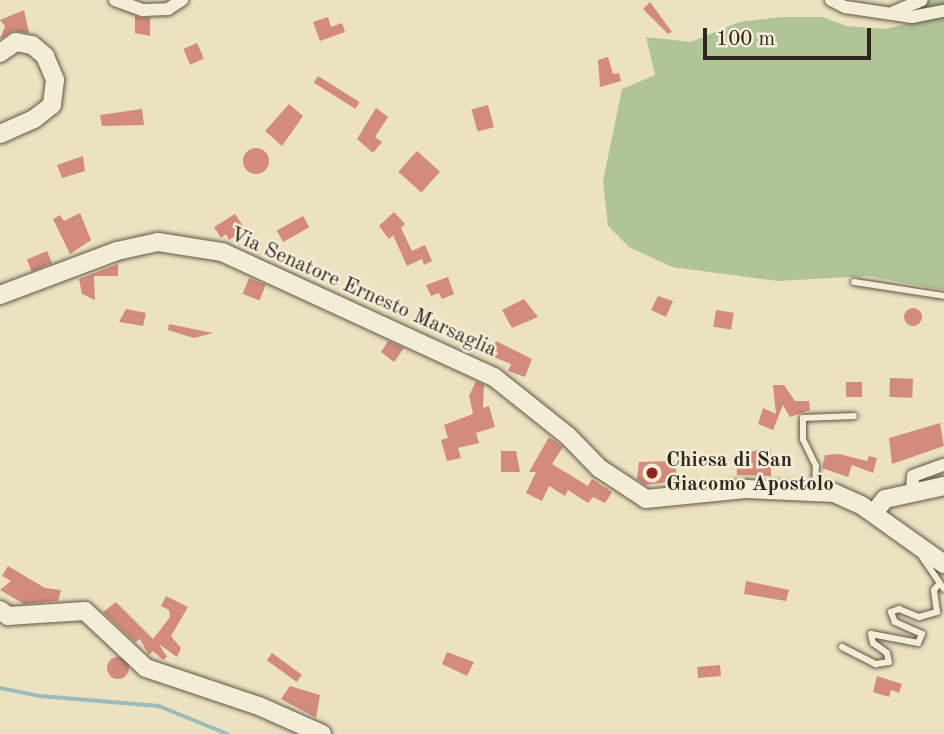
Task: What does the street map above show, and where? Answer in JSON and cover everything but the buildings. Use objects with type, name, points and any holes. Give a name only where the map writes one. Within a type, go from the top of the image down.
[{"type":"street","points":[[115,0],[143,10],[168,9],[182,0]]},
{"type":"street","points":[[831,0],[845,8],[912,18],[944,11]]},
{"type":"street","points":[[886,13],[922,0]]},
{"type":"street","points":[[0,53],[16,42],[32,45],[49,62],[55,80],[52,105],[34,119],[0,134]]},
{"type":"street","name":"Via Senatore Ernesto Marsaglia","points":[[0,295],[117,251],[158,242],[193,244],[222,252],[350,308],[495,377],[568,436],[599,468],[646,499],[746,489],[834,492],[874,513],[916,547],[944,564]]},
{"type":"street","points":[[912,491],[913,476],[944,465]]},
{"type":"street","points":[[874,513],[885,499],[944,486]]},
{"type":"street","points":[[0,610],[8,616],[85,611],[146,668],[259,706],[321,734]]},
{"type":"lane","points":[[854,282],[944,296]]},
{"type":"lane","points":[[815,492],[816,466],[803,439],[803,418],[854,416]]},
{"type":"lane","points":[[842,647],[876,664],[889,662],[887,653],[873,643],[871,634],[918,643],[922,634],[895,622],[891,612],[899,609],[919,617],[937,612],[934,590],[941,587],[916,547]]},
{"type":"green space","points":[[930,0],[944,0],[944,290],[867,276],[778,281],[672,267],[629,247],[608,226],[603,181],[622,89],[655,75],[646,37],[691,42],[739,22],[782,17],[822,17],[847,26],[884,29],[911,23],[914,9]]},
{"type":"waterway","points":[[0,688],[40,696],[159,706],[228,734]]},
{"type":"place","name":"Chiesa di San Giacomo Apostolo","points":[[652,473]]}]
